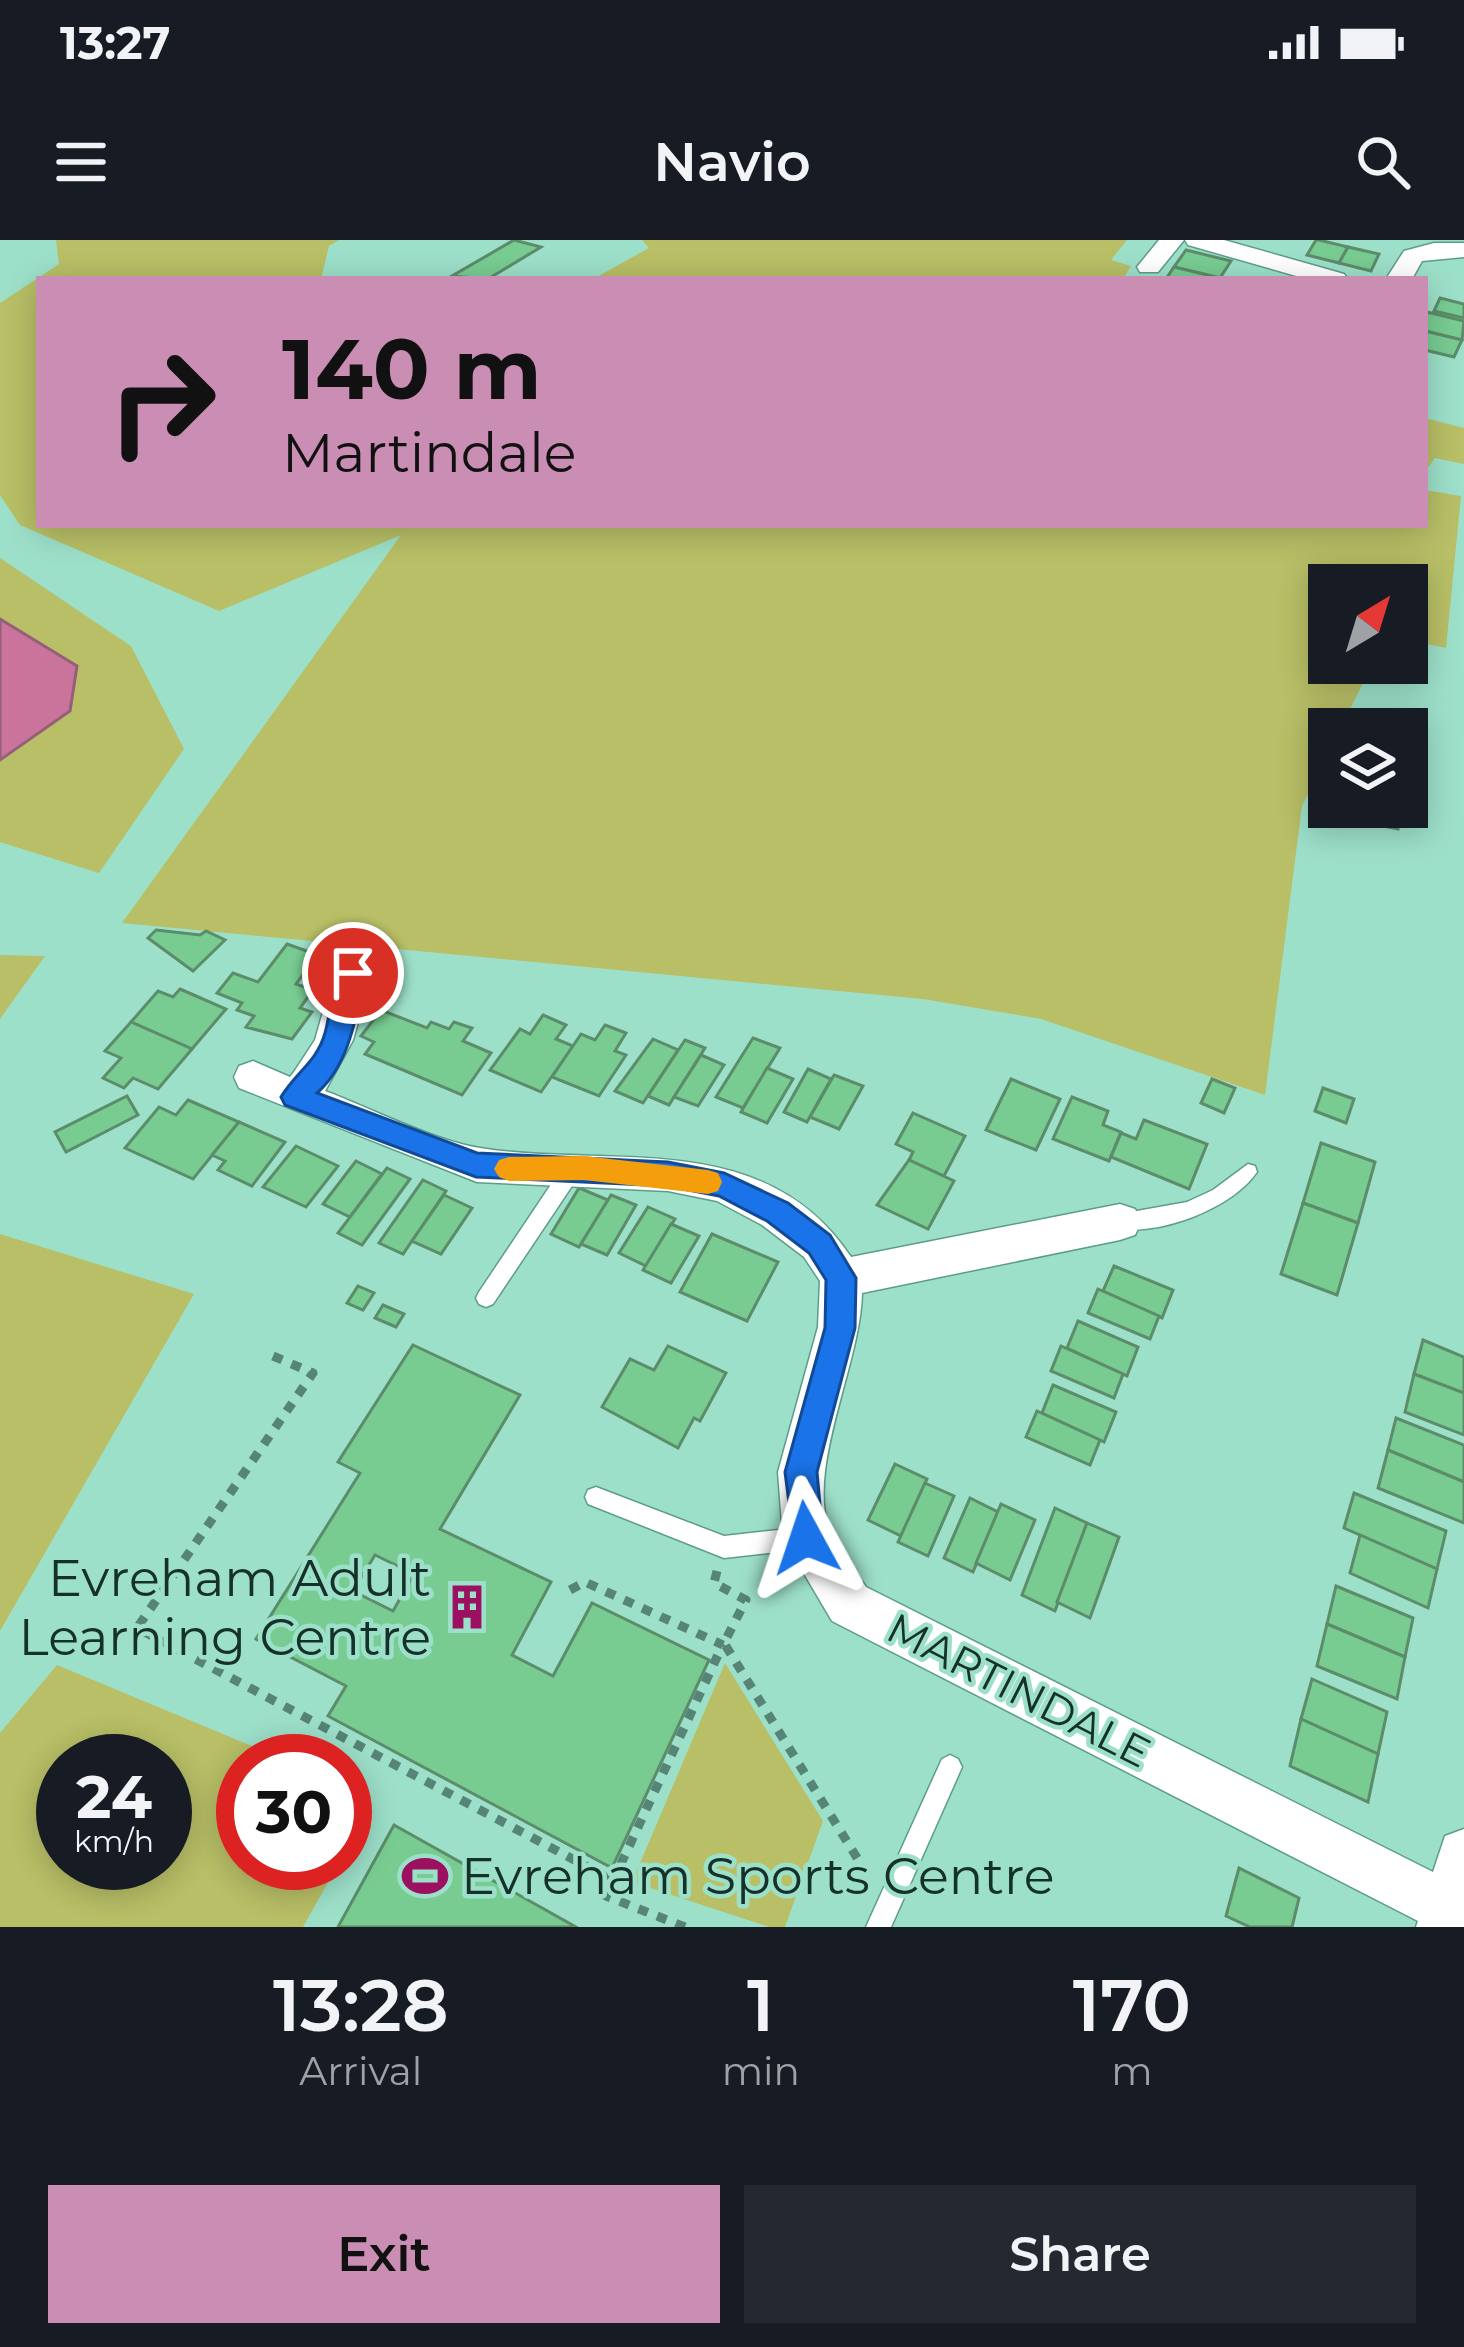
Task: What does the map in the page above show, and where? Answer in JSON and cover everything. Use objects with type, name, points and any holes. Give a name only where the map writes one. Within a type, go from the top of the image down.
[{"type":"street","points":[[1149,267],[1172,240]]},
{"type":"street","points":[[1197,240],[1324,276]]},
{"type":"street","points":[[1401,276],[1412,256],[1464,250]]},
{"type":"street","points":[[295,1097],[320,1074],[337,1040],[353,973]]},
{"type":"street","points":[[254,1077],[476,1165],[668,1174],[724,1185],[777,1212],[819,1244],[841,1278],[1120,1222]]},
{"type":"street","name":"MARTINDALE","points":[[841,1278],[840,1328],[801,1472],[806,1538],[850,1604],[1444,1917]]},
{"type":"street","points":[[1444,1917],[1464,1856]]},
{"type":"lane","points":[[486,1298],[573,1168]]},
{"type":"lane","points":[[1120,1222],[1205,1207],[1248,1172]]},
{"type":"lane","points":[[596,1497],[724,1546],[806,1538]]},
{"type":"lane","points":[[883,1917],[950,1767]]},
{"type":"path","points":[[273,1355],[313,1373],[137,1628],[614,1881]]},
{"type":"path","points":[[685,1927],[607,1896],[746,1600],[714,1583],[724,1546]]},
{"type":"path","points":[[570,1590],[585,1582],[723,1644],[883,1917]]},
{"type":"green space","points":[[56,240],[339,240],[329,246],[322,276],[41,276],[59,264]]},
{"type":"green space","points":[[642,240],[1127,240],[1111,260],[1131,266],[1125,276],[598,276],[649,248]]},
{"type":"green space","points":[[36,279],[36,528],[1428,528],[1428,490],[1461,496],[1446,648],[1428,644],[1428,564],[1308,564],[1308,684],[1362,684],[1350,708],[1308,708],[1308,794],[1302,806],[1265,1095],[1041,1019],[923,999],[122,923],[401,535],[219,611],[20,525],[0,495],[0,303]]},
{"type":"green space","points":[[1428,419],[1464,428],[1464,464],[1435,458],[1428,468]]},
{"type":"green space","points":[[0,558],[131,646],[184,749],[99,873],[0,842],[0,760],[70,711],[77,667],[0,619]]},
{"type":"green space","points":[[0,955],[45,956],[0,1019]]},
{"type":"green space","points":[[0,1234],[194,1294],[0,1631]]},
{"type":"green space","points":[[725,1663],[823,1821],[785,1927],[769,1927],[632,1882]]},
{"type":"green space","points":[[57,1665],[223,1734],[216,1734],[216,1890],[324,1890],[303,1927],[0,1927],[0,1733]]},
{"type":"shaded area","points":[[0,619],[77,666],[70,711],[0,760]]},
{"type":"building","points":[[514,240],[541,247],[493,276],[452,276]]},
{"type":"building","points":[[1316,240],[1348,247],[1339,263],[1307,255]]},
{"type":"building","points":[[1348,247],[1379,254],[1371,271],[1339,263]]},
{"type":"building","points":[[1186,250],[1231,261],[1221,276],[1174,267]]},
{"type":"building","points":[[1174,267],[1212,276],[1168,276]]},
{"type":"building","points":[[1440,298],[1464,304],[1464,318],[1434,311]]},
{"type":"building","points":[[1428,312],[1464,321],[1462,340],[1428,332]]},
{"type":"building","points":[[1428,332],[1462,340],[1454,357],[1428,351]]},
{"type":"building","points":[[156,930],[200,935],[206,931],[225,940],[193,971],[148,938]]},
{"type":"building","points":[[287,944],[318,955],[296,984],[313,990],[300,1008],[312,1012],[292,1039],[246,1027],[254,1016],[237,1010],[242,1003],[217,993],[233,973],[258,982]]},
{"type":"building","points":[[180,989],[226,1009],[192,1049],[131,1022],[158,991],[173,997]]},
{"type":"building","points":[[381,1010],[427,1028],[431,1022],[449,1029],[454,1022],[472,1028],[463,1041],[491,1053],[462,1095],[365,1054],[374,1042],[361,1036]]},
{"type":"building","points":[[543,1015],[566,1025],[556,1039],[573,1046],[541,1092],[490,1070],[520,1029],[530,1034]]},
{"type":"building","points":[[131,1022],[192,1049],[158,1089],[133,1078],[124,1088],[103,1078],[121,1058],[105,1051]]},
{"type":"building","points":[[605,1025],[626,1033],[615,1051],[626,1055],[599,1096],[552,1077],[581,1034],[595,1040]]},
{"type":"building","points":[[753,1038],[780,1048],[743,1108],[716,1097]]},
{"type":"building","points":[[653,1039],[678,1050],[643,1103],[615,1091]]},
{"type":"building","points":[[685,1040],[705,1048],[669,1105],[648,1096]]},
{"type":"building","points":[[701,1055],[724,1065],[698,1106],[674,1097]]},
{"type":"building","points":[[767,1068],[793,1079],[767,1123],[741,1112]]},
{"type":"building","points":[[808,1069],[831,1079],[807,1122],[784,1112]]},
{"type":"building","points":[[834,1075],[863,1086],[839,1129],[810,1117]]},
{"type":"building","points":[[1011,1079],[1060,1099],[1036,1150],[986,1130]]},
{"type":"building","points":[[1212,1079],[1235,1088],[1224,1113],[1201,1103]]},
{"type":"building","points":[[1323,1088],[1354,1099],[1346,1123],[1315,1111]]},
{"type":"building","points":[[127,1096],[138,1115],[66,1152],[55,1132]]},
{"type":"building","points":[[1072,1097],[1108,1111],[1103,1125],[1121,1132],[1109,1161],[1053,1139]]},
{"type":"building","points":[[188,1100],[239,1122],[193,1179],[125,1148],[159,1107],[176,1115]]},
{"type":"building","points":[[913,1113],[965,1136],[944,1176],[909,1160],[913,1152],[896,1144]]},
{"type":"building","points":[[1144,1120],[1207,1144],[1189,1189],[1111,1157],[1121,1133],[1136,1139]]},
{"type":"building","points":[[239,1122],[285,1142],[252,1186],[218,1170],[225,1161],[212,1155]]},
{"type":"building","points":[[1321,1143],[1375,1162],[1358,1223],[1303,1203]]},
{"type":"building","points":[[296,1146],[338,1166],[306,1207],[263,1187]]},
{"type":"building","points":[[909,1160],[954,1181],[928,1229],[877,1205]]},
{"type":"building","points":[[356,1161],[382,1174],[350,1217],[323,1204]]},
{"type":"building","points":[[387,1168],[410,1179],[362,1245],[338,1233]]},
{"type":"building","points":[[423,1180],[446,1191],[403,1254],[379,1243]]},
{"type":"building","points":[[579,1188],[608,1200],[579,1247],[551,1234]]},
{"type":"building","points":[[444,1195],[472,1208],[441,1254],[412,1241]]},
{"type":"building","points":[[611,1195],[636,1205],[607,1255],[581,1244]]},
{"type":"building","points":[[1303,1203],[1358,1223],[1337,1295],[1281,1274]]},
{"type":"building","points":[[648,1207],[675,1219],[646,1266],[619,1253]]},
{"type":"building","points":[[671,1224],[699,1236],[671,1283],[643,1270]]},
{"type":"building","points":[[712,1234],[778,1262],[747,1321],[680,1292]]},
{"type":"building","points":[[1114,1266],[1173,1290],[1162,1318],[1103,1291]]},
{"type":"building","points":[[358,1286],[374,1293],[363,1310],[347,1303]]},
{"type":"building","points":[[1098,1289],[1159,1316],[1150,1339],[1088,1313]]},
{"type":"building","points":[[383,1305],[404,1314],[396,1327],[375,1318]]},
{"type":"building","points":[[1078,1321],[1138,1347],[1127,1376],[1067,1348]]},
{"type":"building","points":[[1423,1340],[1464,1357],[1464,1393],[1414,1374]]},
{"type":"building","name":"Evreham Adult Learning Centre","points":[[413,1345],[520,1395],[440,1529],[551,1582],[512,1655],[553,1676],[592,1603],[709,1660],[612,1868],[372,1740],[372,1734],[362,1734],[328,1716],[346,1686],[256,1639],[360,1473],[338,1462]],"holes":[[[375,1555],[414,1574],[393,1611],[353,1591]]]},
{"type":"building","points":[[668,1346],[726,1373],[700,1421],[694,1418],[678,1448],[602,1407],[630,1359],[654,1370]]},
{"type":"building","points":[[1061,1346],[1123,1374],[1114,1398],[1051,1371]]},
{"type":"building","points":[[1414,1374],[1464,1393],[1464,1435],[1405,1412]]},
{"type":"building","points":[[1053,1385],[1116,1412],[1104,1442],[1042,1413]]},
{"type":"building","points":[[1037,1411],[1100,1440],[1090,1465],[1026,1437]]},
{"type":"building","points":[[1396,1418],[1464,1445],[1464,1482],[1388,1450]]},
{"type":"building","points":[[1388,1450],[1464,1482],[1464,1523],[1378,1488]]},
{"type":"building","points":[[895,1464],[927,1479],[901,1536],[868,1520]]},
{"type":"building","points":[[925,1483],[954,1496],[928,1556],[898,1542]]},
{"type":"building","points":[[1354,1493],[1446,1531],[1437,1569],[1344,1528]]},
{"type":"building","points":[[970,1498],[998,1512],[973,1572],[944,1558]]},
{"type":"building","points":[[1001,1504],[1035,1520],[1010,1580],[976,1563]]},
{"type":"building","points":[[1055,1508],[1087,1523],[1055,1611],[1022,1595]]},
{"type":"building","points":[[1087,1523],[1119,1537],[1090,1618],[1057,1602]]},
{"type":"building","points":[[1360,1535],[1437,1569],[1428,1608],[1350,1573]]},
{"type":"building","points":[[1336,1586],[1413,1618],[1405,1657],[1327,1624]]},
{"type":"building","points":[[1327,1624],[1405,1657],[1397,1699],[1317,1666]]},
{"type":"building","points":[[1312,1679],[1387,1712],[1378,1754],[1301,1719]]},
{"type":"building","points":[[1301,1719],[1378,1754],[1368,1802],[1290,1766]]},
{"type":"building","name":"Evreham Sports Centre","points":[[394,1825],[576,1927],[338,1927],[358,1890],[372,1890],[372,1865]]},
{"type":"building","points":[[1239,1868],[1299,1898],[1292,1927],[1250,1927],[1226,1916]]},
{"type":"slow traffic","points":[[509,1169],[584,1168],[708,1182]]},
{"type":"place","name":"Evreham Adult Learning Centre","points":[[467,1607]]},
{"type":"place","name":"Evreham Sports Centre","points":[[425,1876]]},
{"type":"route","points":[[353,973],[337,1040],[320,1074],[295,1097],[476,1165],[668,1174],[724,1185],[777,1212],[819,1244],[841,1278],[840,1328],[801,1472],[806,1538]]}]
